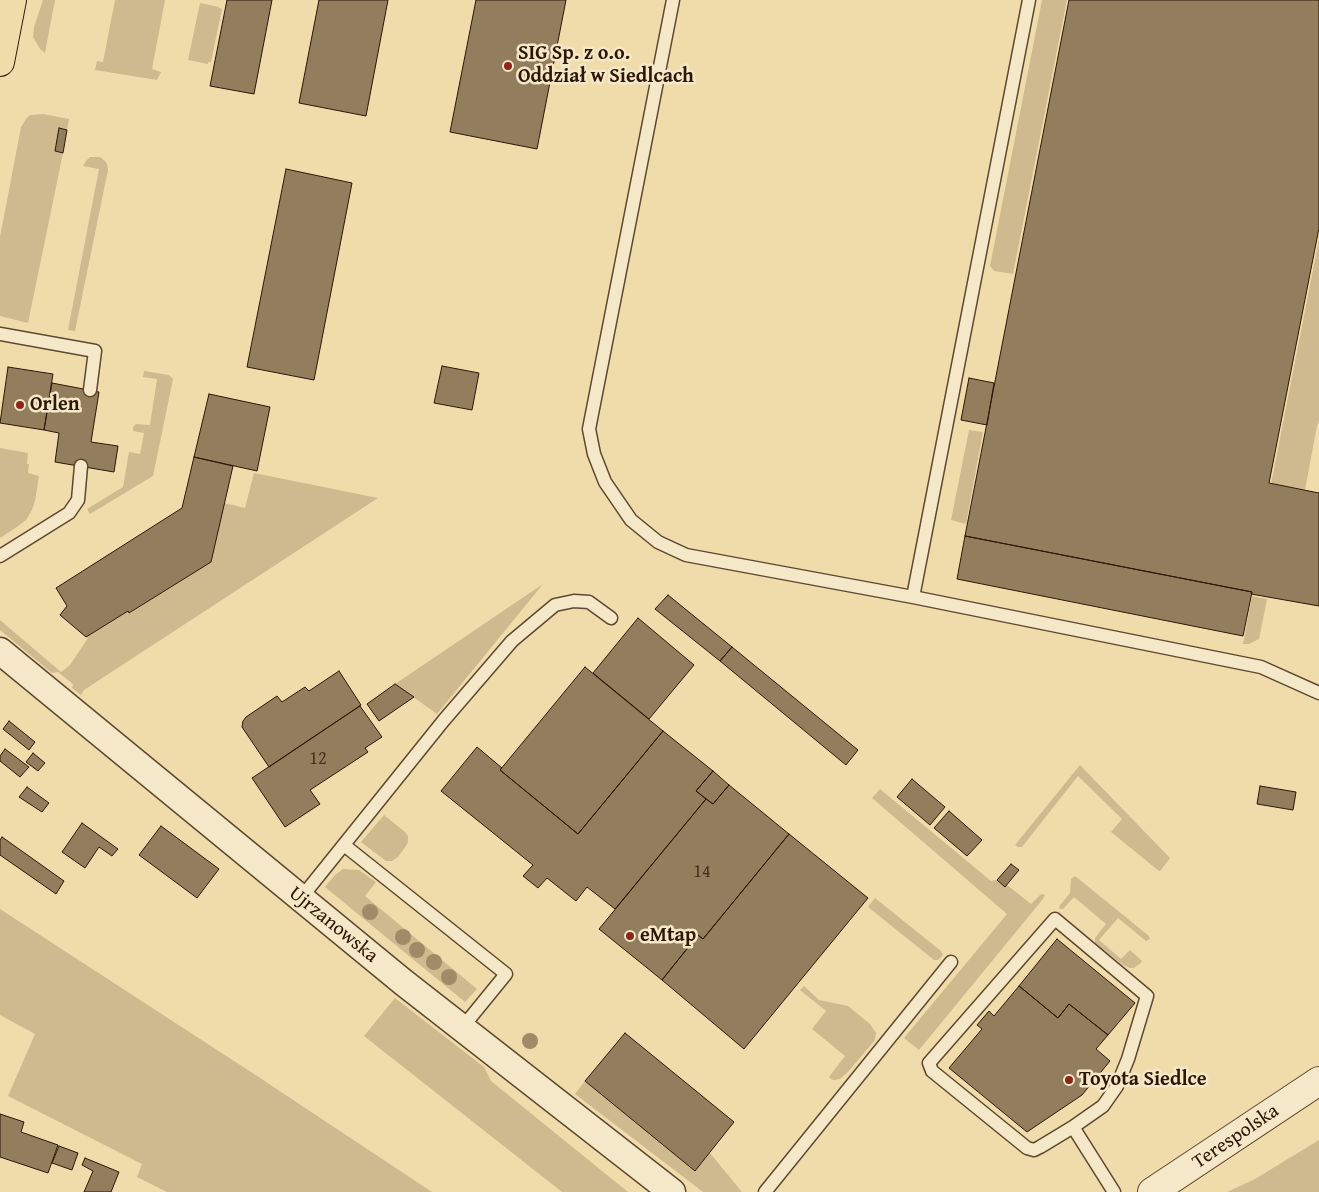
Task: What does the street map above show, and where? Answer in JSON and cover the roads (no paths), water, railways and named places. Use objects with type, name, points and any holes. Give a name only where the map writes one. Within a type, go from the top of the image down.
[{"type":"main road","points":[[0,62],[12,0]]},
{"type":"street","name":"Ujrzanowska","points":[[0,651],[403,982],[672,1192]]},
{"type":"street","name":"Terespolska","points":[[1152,1192],[1319,1081]]},
{"type":"lane","points":[[673,0],[590,429],[594,454],[605,482],[631,520],[658,542],[686,555],[913,597],[1261,668],[1319,693]]},
{"type":"lane","points":[[913,597],[1029,0]]},
{"type":"lane","points":[[0,334],[95,351],[90,390]]},
{"type":"lane","points":[[0,556],[69,513],[78,500],[81,466]]},
{"type":"lane","points":[[301,898],[444,720],[512,642],[555,604],[589,602],[611,618]]},
{"type":"lane","points":[[344,845],[506,974],[462,1028]]},
{"type":"lane","points":[[1055,919],[1147,996],[1128,1059],[1117,1086],[1103,1106],[1073,1127],[1034,1150],[1027,1148],[932,1071],[929,1063],[1055,919]]},
{"type":"lane","points":[[764,1192],[951,962]]},
{"type":"lane","points":[[1073,1127],[1114,1192]]},
{"type":"place","name":"SIG Sp. z o.o. Oddział w Siedlcach","points":[[508,66]]},
{"type":"place","name":"Orlen","points":[[20,405]]},
{"type":"place","name":"eMtap","points":[[630,936]]},
{"type":"place","name":"Toyota Siedlce","points":[[1069,1080]]}]
